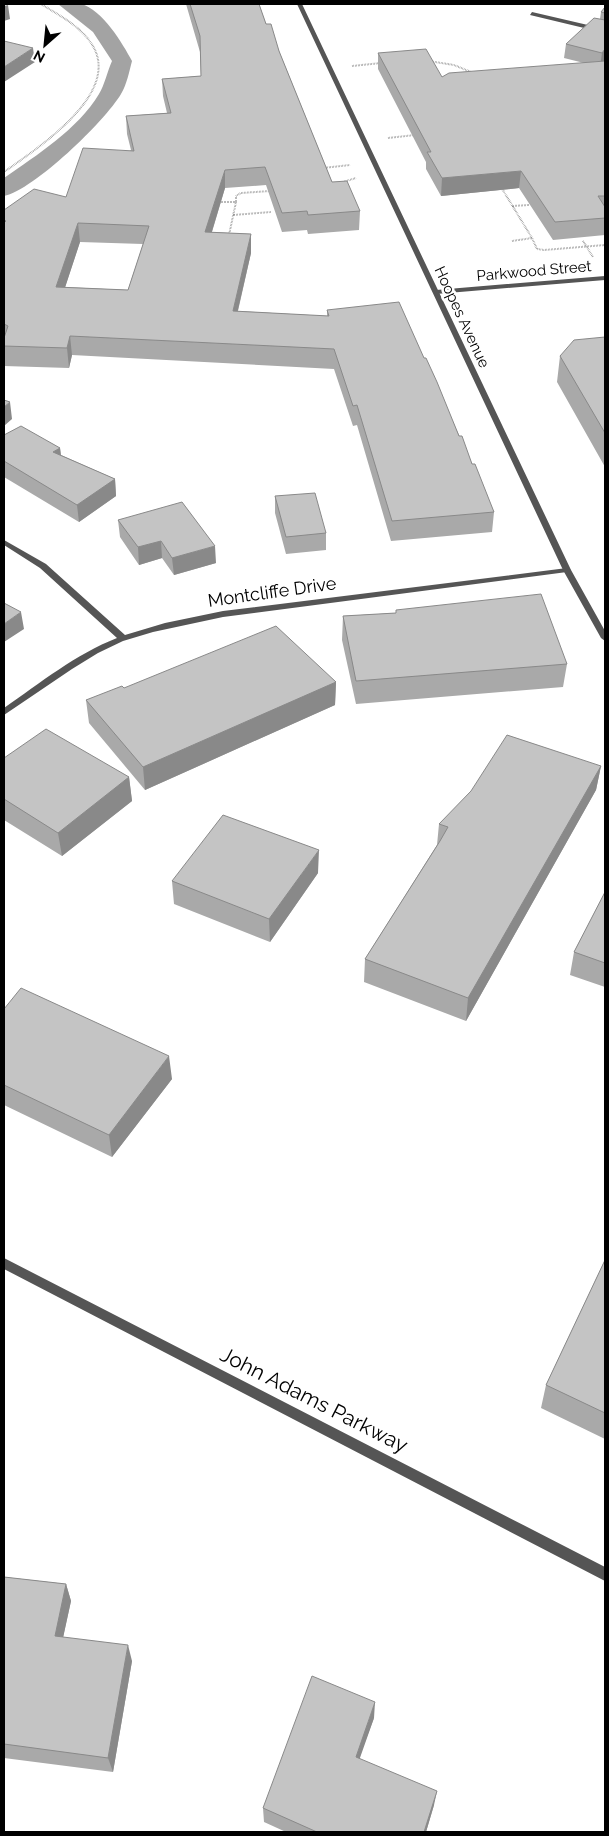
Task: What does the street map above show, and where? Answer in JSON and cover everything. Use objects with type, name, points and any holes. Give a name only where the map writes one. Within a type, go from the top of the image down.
[{"type":"street","name":"Hoopes Avenue","points":[[299,4],[567,570],[605,638]]},
{"type":"street","points":[[532,14],[605,30]]},
{"type":"street","name":"Parkwood Street","points":[[436,292],[605,278]]},
{"type":"street","points":[[4,542],[44,566],[124,639]]},
{"type":"street","name":"Montcliffe Drive","points":[[4,712],[78,662],[109,644],[168,625],[224,614],[567,570]]},
{"type":"street","name":"John Adams Parkway","points":[[4,1263],[605,1574]]},
{"type":"path","points":[[4,172],[64,128],[85,106],[99,79],[97,59],[90,43],[77,27],[66,18],[41,4]]},
{"type":"path","points":[[423,61],[454,65],[475,74]]},
{"type":"path","points":[[352,66],[389,63]]},
{"type":"path","points":[[388,138],[417,135]]},
{"type":"path","points":[[319,168],[350,165]]},
{"type":"path","points":[[340,183],[356,178]]},
{"type":"path","points":[[498,182],[538,249],[605,245]]},
{"type":"path","points":[[228,242],[236,196],[241,193],[278,190]]},
{"type":"path","points":[[218,202],[236,202]]},
{"type":"path","points":[[512,206],[529,205]]},
{"type":"path","points":[[233,215],[271,212]]},
{"type":"path","points":[[512,241],[532,238]]},
{"type":"path","points":[[583,241],[597,264]]},
{"type":"building","points":[[190,4],[259,4],[266,24],[271,24],[279,51],[332,182],[347,181],[360,211],[308,215],[307,211],[282,213],[265,167],[225,170],[205,232],[251,234],[233,311],[329,316],[327,310],[399,302],[437,382],[459,436],[462,436],[472,464],[475,464],[494,512],[392,521],[357,405],[353,406],[334,349],[70,336],[67,348],[4,346],[4,338],[8,326],[4,324],[4,223],[6,221],[4,220],[4,210],[34,189],[66,197],[83,148],[134,151],[126,116],[171,113],[162,79],[201,76],[200,36]],"holes":[[[78,223],[149,226],[128,290],[56,287]]]},
{"type":"building","points":[[594,18],[605,20],[605,49],[602,53],[566,44]]},
{"type":"building","points":[[4,41],[33,48],[4,67]]},
{"type":"building","points":[[426,49],[442,77],[449,73],[605,61],[605,196],[598,196],[605,207],[605,218],[555,222],[521,171],[442,178],[427,152],[431,152],[378,53]]},
{"type":"building","points":[[605,337],[605,433],[560,356],[574,340]]},
{"type":"building","points":[[4,400],[10,402],[4,407]]},
{"type":"building","points":[[21,426],[60,448],[53,452],[115,479],[77,505],[4,461],[4,435]]},
{"type":"building","points":[[315,493],[326,533],[286,537],[275,496]]},
{"type":"building","points":[[182,502],[215,546],[172,558],[161,541],[138,547],[118,520]]},
{"type":"building","points":[[541,594],[567,664],[356,681],[343,616],[396,613],[396,610]]},
{"type":"building","points":[[4,603],[21,612],[4,624]]},
{"type":"building","points":[[276,626],[336,682],[143,767],[86,700],[122,686],[124,688]]},
{"type":"building","points":[[46,729],[129,777],[58,833],[4,799],[4,758]]},
{"type":"building","points":[[507,735],[601,766],[468,998],[365,959],[448,827],[439,824],[471,791]]},
{"type":"building","points":[[223,815],[319,850],[269,919],[172,881]]},
{"type":"building","points":[[605,892],[605,963],[574,952]]},
{"type":"building","points":[[21,988],[169,1056],[109,1135],[4,1085],[4,1009]]},
{"type":"building","points":[[605,1260],[605,1413],[546,1385]]},
{"type":"building","points":[[4,1577],[66,1584],[55,1636],[128,1645],[108,1758],[4,1744]]},
{"type":"building","points":[[312,1676],[375,1702],[356,1757],[437,1791],[424,1832],[317,1832],[263,1808]]},
{"type":"waterway","points":[[4,189],[47,158],[77,133],[101,107],[110,94],[115,82],[122,61],[117,51],[93,21],[68,4]]}]
